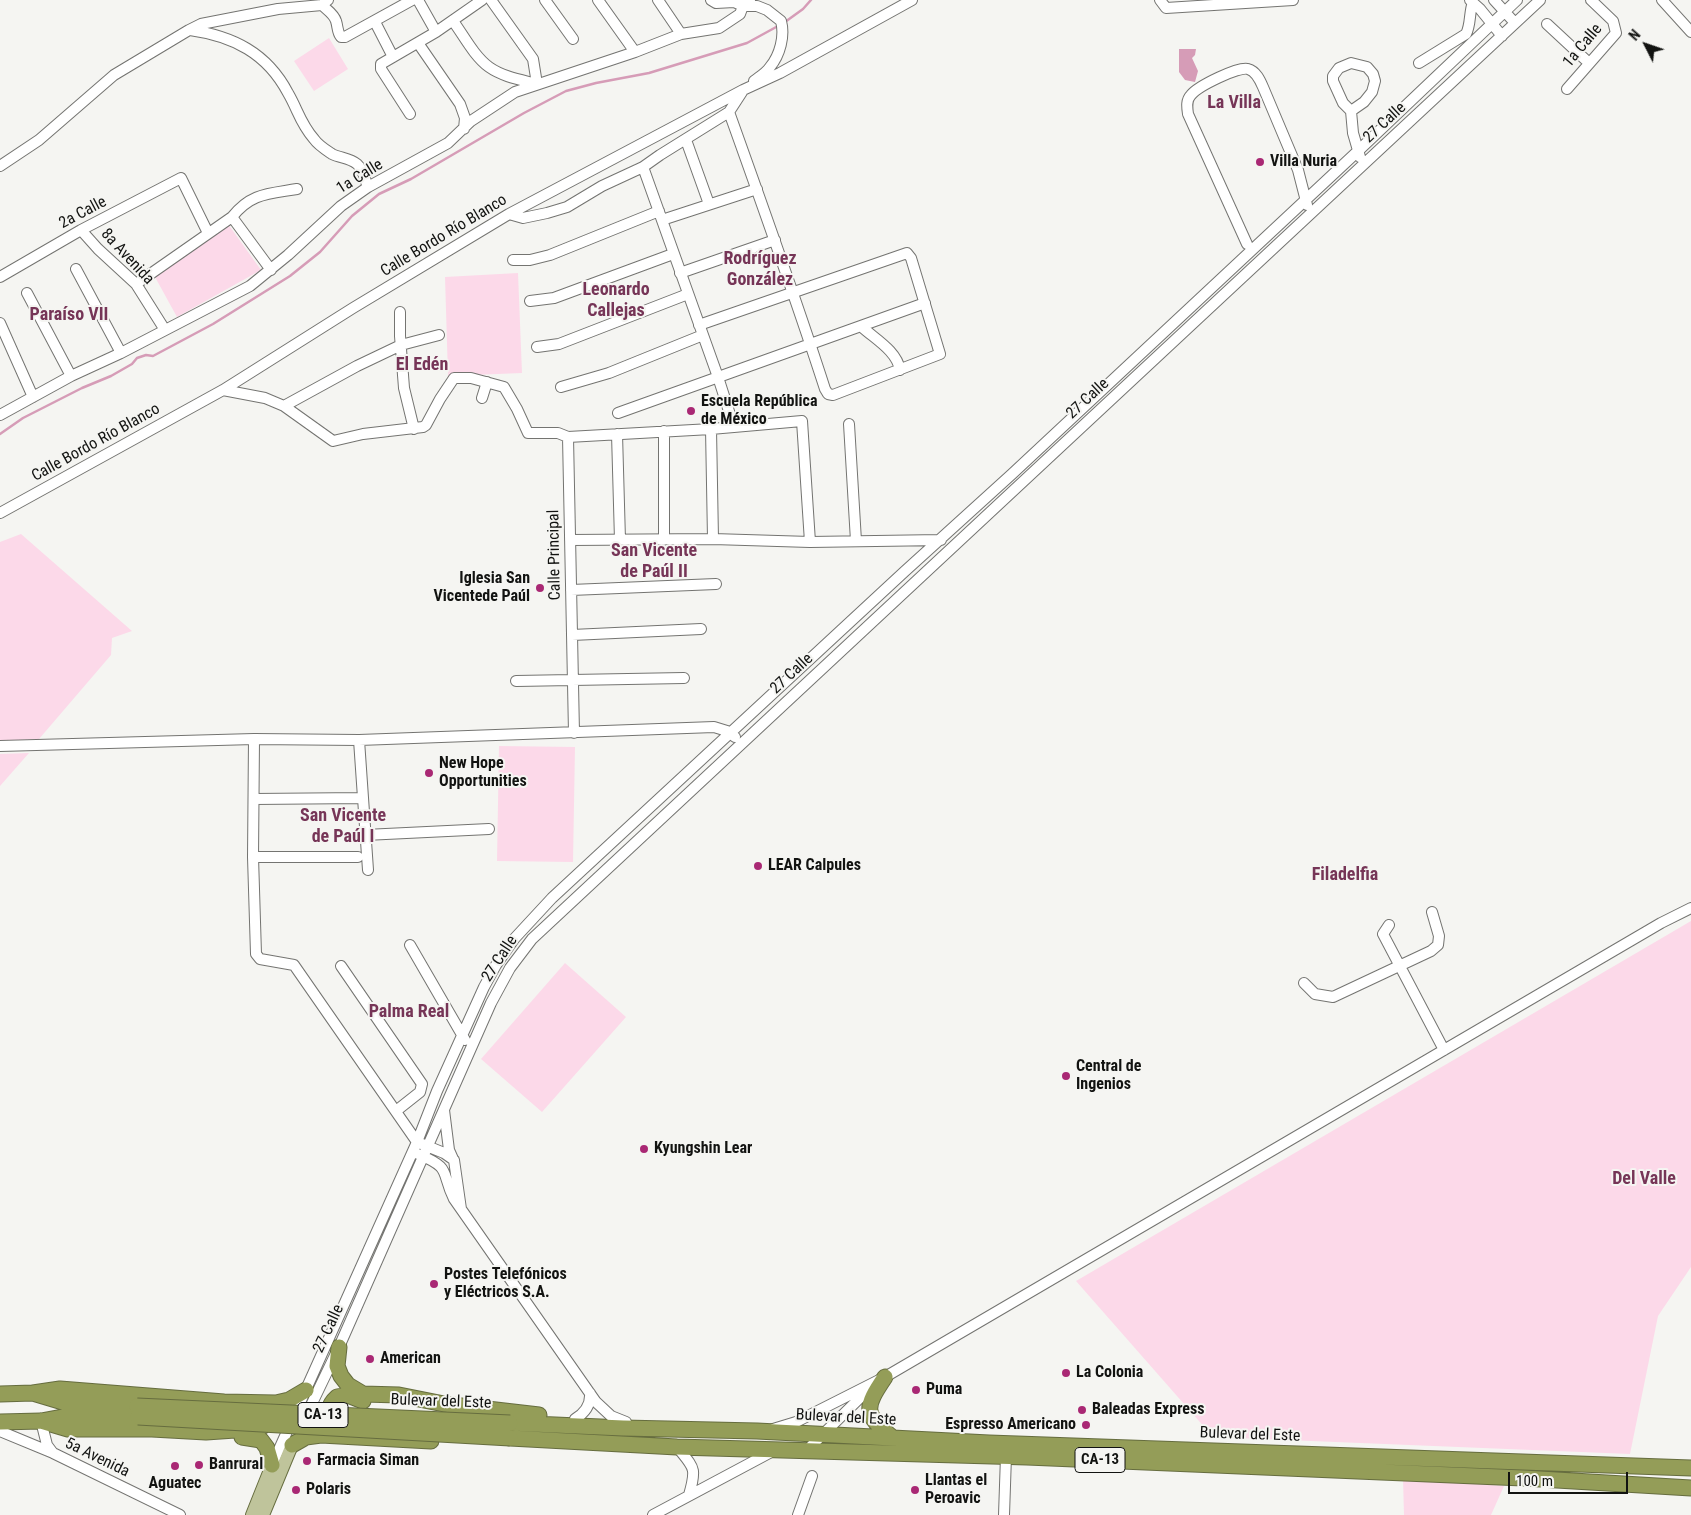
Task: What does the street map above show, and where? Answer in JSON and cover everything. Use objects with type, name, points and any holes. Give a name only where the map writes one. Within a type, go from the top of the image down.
[{"type":"highway","points":[[339,1347],[337,1360],[339,1371],[348,1385],[363,1394],[399,1396],[444,1404],[575,1419],[626,1422],[648,1428]]},
{"type":"highway","points":[[881,1380],[870,1404],[870,1411],[873,1420],[893,1446]]},
{"type":"highway","points":[[33,1393],[60,1389],[224,1402],[276,1402],[289,1400],[306,1390]]},
{"type":"highway","name":"Bulevar del Este","points":[[0,1394],[33,1393],[62,1402],[137,1412],[510,1430],[648,1428],[822,1435],[893,1446],[1006,1456],[1691,1488]]},
{"type":"highway","points":[[354,1438],[335,1428],[329,1417],[330,1405],[340,1395],[348,1395],[366,1402],[444,1404]]},
{"type":"highway","points":[[206,1432],[235,1430],[255,1432],[259,1430],[265,1422],[266,1416],[262,1408],[254,1402]]},
{"type":"highway","name":"Bulevar del Este","points":[[0,1422],[40,1421],[68,1416],[137,1412]]},
{"type":"highway","points":[[40,1421],[68,1429],[152,1429],[206,1432],[261,1440],[267,1448],[272,1465]]},
{"type":"highway","name":"Bulevar del Este","points":[[510,1430],[630,1444],[677,1447],[806,1451],[989,1443],[1691,1468]]},
{"type":"highway","points":[[292,1445],[302,1438],[311,1436],[532,1444],[630,1444]]},
{"type":"highway","points":[[1648,1486],[1651,1467]]},
{"type":"main road","name":"27 Calle","points":[[263,1515],[292,1445]]},
{"type":"main road","name":"27 Calle","points":[[252,1515],[272,1465]]},
{"type":"street","points":[[0,166],[39,140],[114,74],[201,24],[276,4],[325,3],[336,21],[338,34],[341,37],[345,37],[412,0]]},
{"type":"street","points":[[418,0],[436,32]]},
{"type":"street","points":[[410,114],[381,69],[381,64],[436,32],[482,0]]},
{"type":"street","points":[[453,21],[480,60],[505,75],[537,84],[533,59],[491,0]]},
{"type":"street","points":[[545,0],[573,39]]},
{"type":"street","points":[[598,0],[635,52]]},
{"type":"street","points":[[658,0],[680,34]]},
{"type":"street","points":[[509,214],[522,218],[567,207],[602,186],[643,167],[729,112],[743,90],[774,62],[780,46],[783,28],[781,21],[767,10],[757,6],[734,2],[716,3],[711,0]]},
{"type":"street","name":"Calle Bordo Río Blanco","points":[[0,513],[223,390],[353,308],[509,214],[743,90],[780,73],[912,0]]},
{"type":"street","points":[[1160,0],[1166,8],[1293,0]]},
{"type":"street","points":[[1494,0],[1515,23]]},
{"type":"street","name":"27 Calle","points":[[272,1465],[413,1152],[437,1091],[484,987],[506,950],[527,925],[585,867],[1315,192],[1517,0]]},
{"type":"street","name":"27 Calle","points":[[292,1445],[339,1347],[491,1003],[514,963],[537,934],[1540,0]]},
{"type":"street","name":"1a Calle","points":[[1567,89],[1616,33],[1614,21],[1592,0]]},
{"type":"street","points":[[1662,0],[1691,32]]},
{"type":"street","points":[[1471,1],[1502,36]]},
{"type":"street","points":[[1419,63],[1466,34],[1471,1]]},
{"type":"street","name":"1a Calle","points":[[0,415],[71,376],[121,353],[250,286],[271,270],[341,206],[368,187],[448,143],[471,121],[515,92],[635,52],[680,34],[718,28],[740,14],[747,3]]},
{"type":"street","points":[[1683,23],[1691,15]]},
{"type":"street","points":[[375,22],[394,57]]},
{"type":"street","points":[[1547,24],[1589,63]]},
{"type":"street","points":[[189,30],[227,38],[248,48],[265,60],[288,93],[304,127],[316,142],[332,153],[357,164],[368,187]]},
{"type":"street","points":[[418,43],[460,104],[465,118],[464,129]]},
{"type":"street","points":[[1350,111],[1364,102],[1372,92],[1375,81],[1367,67],[1351,63],[1339,68],[1333,76],[1333,81],[1343,103],[1350,111],[1353,133],[1362,166]]},
{"type":"street","points":[[1247,244],[1188,114],[1187,104],[1191,95],[1206,84],[1243,68],[1251,69],[1257,76],[1263,86],[1298,170],[1309,216]]},
{"type":"street","points":[[561,387],[609,373],[701,330],[793,293],[907,253],[911,258],[940,354],[833,394],[828,394],[825,389],[810,345],[793,293],[775,240],[729,112]]},
{"type":"street","points":[[686,140],[709,204]]},
{"type":"street","points":[[643,167],[718,376],[734,427]]},
{"type":"street","points":[[1298,170],[1315,192],[1325,201]]},
{"type":"street","name":"2a Calle","points":[[0,277],[81,230],[181,178],[208,233]]},
{"type":"street","points":[[136,284],[232,217],[241,205],[250,199],[297,188]]},
{"type":"street","points":[[513,260],[530,260],[550,255],[660,215],[709,204],[756,189]]},
{"type":"street","points":[[232,217],[271,270]]},
{"type":"street","name":"8a Avenida","points":[[81,230],[98,249],[136,284],[165,330]]},
{"type":"street","points":[[680,273],[775,240]]},
{"type":"street","points":[[530,301],[554,298],[673,254]]},
{"type":"street","points":[[76,269],[121,353]]},
{"type":"street","points":[[27,292],[71,376]]},
{"type":"street","points":[[536,347],[559,344],[688,294]]},
{"type":"street","points":[[618,413],[925,304]]},
{"type":"street","points":[[400,312],[404,388],[414,429]]},
{"type":"street","points":[[0,323],[33,397]]},
{"type":"street","points":[[862,327],[887,348],[899,364],[900,370]]},
{"type":"street","points":[[284,406],[357,366],[401,345],[439,335]]},
{"type":"street","points":[[1154,341],[1161,354]]},
{"type":"street","points":[[223,390],[265,398],[284,406],[333,441],[363,434],[414,429],[426,425],[452,379],[471,378],[504,387],[528,433],[558,433],[568,437],[802,421],[810,542]]},
{"type":"street","points":[[482,398],[487,382]]},
{"type":"street","points":[[849,424],[856,541]]},
{"type":"street","points":[[711,428],[713,539]]},
{"type":"street","points":[[664,431],[664,540]]},
{"type":"street","points":[[617,434],[620,540]]},
{"type":"street","name":"Calle Principal","points":[[568,437],[574,733]]},
{"type":"street","points":[[570,540],[713,539],[810,542],[960,540]]},
{"type":"street","points":[[571,590],[716,584]]},
{"type":"street","points":[[572,635],[701,629]]},
{"type":"street","points":[[516,681],[684,678]]},
{"type":"street","points":[[0,746],[254,739],[359,740],[714,728],[730,734],[742,742]]},
{"type":"street","points":[[254,739],[253,857],[256,954],[260,959],[294,965],[417,1142],[444,1153],[454,1160]]},
{"type":"street","points":[[359,740],[368,870]]},
{"type":"street","points":[[254,799],[363,798]]},
{"type":"street","points":[[365,835],[489,829]]},
{"type":"street","points":[[253,857],[358,857]]},
{"type":"street","points":[[757,1432],[796,1422],[881,1380],[1661,923],[1691,908]]},
{"type":"street","points":[[1304,983],[1315,994],[1333,997],[1430,951],[1438,945],[1439,936],[1432,912]]},
{"type":"street","points":[[527,925],[537,934]]},
{"type":"street","points":[[1389,925],[1383,934],[1386,942],[1444,1050]]},
{"type":"street","points":[[410,945],[470,1049]]},
{"type":"street","points":[[506,950],[514,963]]},
{"type":"street","points":[[341,966],[422,1084],[420,1092],[396,1110]]},
{"type":"street","points":[[444,1108],[449,1150],[454,1160],[461,1209]]},
{"type":"street","points":[[413,1152],[424,1156],[443,1168],[450,1192],[461,1209],[590,1393],[608,1414],[626,1422]]},
{"type":"street","points":[[806,1451],[881,1380]]},
{"type":"street","points":[[575,1419],[589,1406],[590,1393]]},
{"type":"street","points":[[40,1421],[47,1445],[53,1453]]},
{"type":"street","name":"5a Avenida","points":[[0,1431],[53,1453],[180,1515]]},
{"type":"street","points":[[677,1447],[692,1465],[694,1474],[689,1495]]},
{"type":"street","points":[[653,1515],[777,1449]]},
{"type":"street","points":[[1004,1515],[1006,1456]]},
{"type":"street","points":[[798,1515],[812,1476]]},
{"type":"shaded area","points":[[329,38],[348,69],[314,91],[294,61]]},
{"type":"shaded area","points":[[1179,49],[1196,49],[1195,55],[1192,58],[1198,71],[1195,82],[1185,80],[1179,72]]},
{"type":"shaded area","points":[[228,224],[261,270],[177,317],[155,277]]},
{"type":"shaded area","points":[[518,273],[522,373],[448,376],[445,277]]},
{"type":"shaded area","points":[[21,534],[132,631],[112,638],[111,655],[39,739],[0,741],[0,542]]},
{"type":"shaded area","points":[[499,746],[575,747],[573,862],[497,861]]},
{"type":"shaded area","points":[[29,753],[0,786],[0,754]]},
{"type":"shaded area","points":[[1691,921],[1691,1267],[1658,1316],[1630,1454],[1213,1437],[1076,1281]]},
{"type":"shaded area","points":[[565,963],[626,1017],[542,1112],[481,1059]]},
{"type":"shaded area","points":[[1403,1478],[1504,1486],[1491,1515],[1404,1515]]},
{"type":"waterway","points":[[785,22],[803,9],[811,0]]},
{"type":"waterway","points":[[0,434],[23,418],[82,388],[111,376],[132,364],[137,358],[146,355],[153,356],[213,324],[290,276],[320,252],[352,216],[379,194],[411,179],[524,113],[566,91],[649,73],[747,43],[778,26]]},
{"type":"place","name":"Villa Nuria","points":[[1260,162]]},
{"type":"place","name":"Escuela República de México","points":[[691,411]]},
{"type":"place","name":"Iglesia San Vicentede Paúl","points":[[540,588]]},
{"type":"place","name":"New Hope Opportunities","points":[[429,773]]},
{"type":"place","name":"LEAR Calpules","points":[[758,866]]},
{"type":"place","name":"Central de Ingenios","points":[[1066,1076]]},
{"type":"place","name":"Kyungshin Lear","points":[[644,1149]]},
{"type":"place","name":"Postes Telefónicos y Eléctricos S.A.","points":[[434,1284]]},
{"type":"place","name":"American","points":[[370,1359]]},
{"type":"place","name":"La Colonia","points":[[1066,1373]]},
{"type":"place","name":"Puma","points":[[916,1390]]},
{"type":"place","name":"Baleadas Express","points":[[1082,1410]]},
{"type":"place","name":"Espresso Americano","points":[[1086,1425]]},
{"type":"place","name":"Farmacia Siman","points":[[307,1461]]},
{"type":"place","name":"Banrural","points":[[199,1465]]},
{"type":"place","name":"Aguatec","points":[[175,1466]]},
{"type":"place","name":"Polaris","points":[[296,1490]]},
{"type":"place","name":"Llantas el Peroavic","points":[[915,1490]]},
{"type":"district","name":"La Villa","points":[[1234,103]]},
{"type":"district","name":"Rodríguez González","points":[[760,269]]},
{"type":"district","name":"Leonardo Callejas","points":[[616,300]]},
{"type":"district","name":"Paraíso VII","points":[[69,315]]},
{"type":"district","name":"El Edén","points":[[422,365]]},
{"type":"district","name":"San Vicente de Paúl II","points":[[654,561]]},
{"type":"district","name":"San Vicente de Paúl I","points":[[343,826]]},
{"type":"district","name":"Filadelfia","points":[[1345,875]]},
{"type":"district","name":"Palma Real","points":[[409,1012]]},
{"type":"district","name":"Del Valle","points":[[1644,1179]]}]
